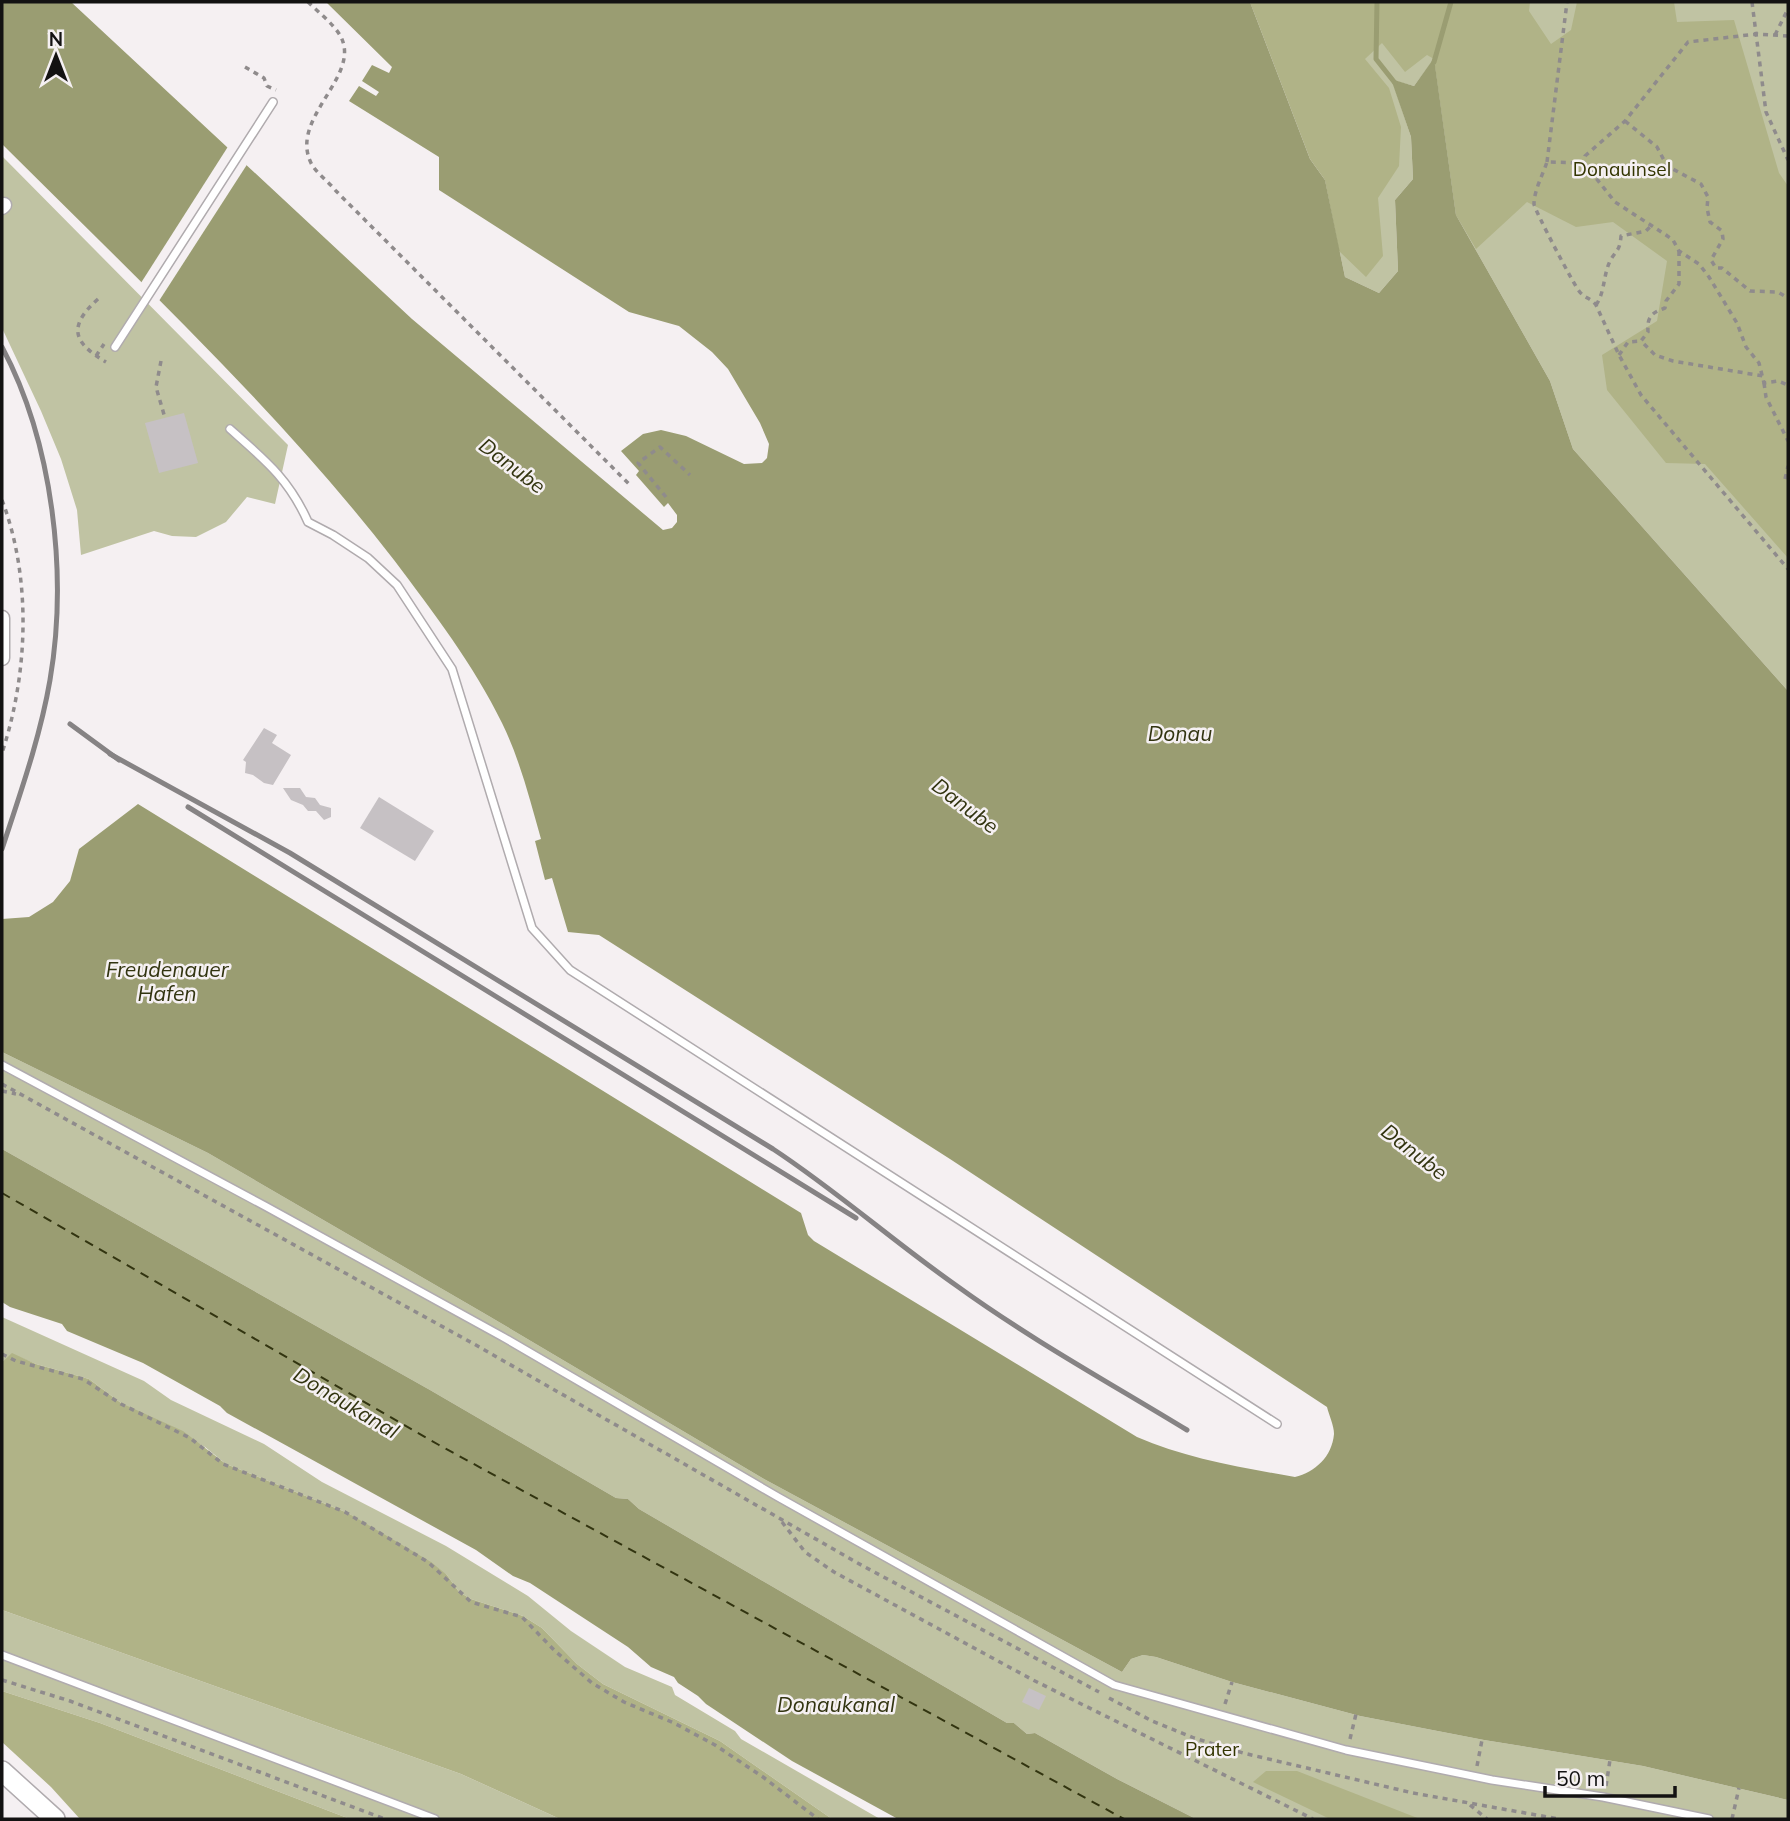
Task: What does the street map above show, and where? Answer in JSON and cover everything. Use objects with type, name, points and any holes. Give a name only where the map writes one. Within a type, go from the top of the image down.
[{"type":"main road","points":[[2,1771],[55,1819]]},
{"type":"street","points":[[2,618],[2,657]]},
{"type":"lane","points":[[115,347],[272,102]]},
{"type":"lane","points":[[230,429],[280,474],[298,499],[308,523],[333,535],[368,558],[397,585],[452,669],[532,928],[570,970],[1277,1424]]},
{"type":"lane","points":[[2,1065],[479,1324],[778,1497],[1114,1685],[1346,1750],[1484,1779],[1615,1799],[1709,1819]]},
{"type":"lane","points":[[2,1655],[435,1819]]},
{"type":"path","points":[[308,2],[341,37],[344,50],[343,63],[312,121],[307,140],[311,162],[336,191],[630,485]]},
{"type":"path","points":[[1567,2],[1547,162],[1534,203],[1537,214],[1566,264],[1574,284],[1582,295],[1596,305],[1619,355],[1642,395],[1788,569]]},
{"type":"path","points":[[1752,2],[1766,112],[1788,160]]},
{"type":"path","points":[[1775,35],[1788,9]]},
{"type":"path","points":[[1584,163],[1586,156],[1625,121],[1688,42],[1757,34],[1788,36]]},
{"type":"path","points":[[245,67],[264,78],[267,86],[280,91]]},
{"type":"path","points":[[1625,121],[1657,147],[1667,166],[1701,184],[1708,197],[1710,222],[1722,231],[1723,239],[1711,260],[1716,268],[1722,268],[1750,291],[1778,292],[1788,298]]},
{"type":"path","points":[[1547,162],[1584,163],[1615,202],[1673,240],[1679,251],[1699,264],[1737,323],[1746,347],[1755,356],[1763,376],[1766,397],[1788,439]]},
{"type":"path","points":[[1596,305],[1602,296],[1611,259],[1620,250],[1621,236],[1646,231],[1651,226]]},
{"type":"path","points":[[1642,341],[1648,332],[1647,321],[1652,313],[1665,308],[1666,301],[1679,284],[1679,251]]},
{"type":"path","points":[[98,299],[85,311],[78,328],[82,343],[106,362]]},
{"type":"path","points":[[96,356],[106,341]]},
{"type":"path","points":[[1619,355],[1628,342],[1642,341]]},
{"type":"path","points":[[1642,341],[1655,355],[1673,361],[1763,376]]},
{"type":"path","points":[[162,361],[156,387],[164,418]]},
{"type":"path","points":[[1764,383],[1778,381],[1788,385]]},
{"type":"path","points":[[666,497],[638,463],[660,447],[690,475]]},
{"type":"path","points":[[1786,479],[1788,466]]},
{"type":"path","points":[[2,1091],[22,1095]]},
{"type":"path","points":[[2,1354],[16,1361],[83,1379],[121,1404],[190,1438],[223,1464],[345,1512],[428,1562],[471,1602],[522,1617],[592,1683],[624,1702],[674,1723],[715,1745],[818,1819]]},
{"type":"path","points":[[780,1520],[805,1552],[834,1572],[1033,1680],[1313,1819]]},
{"type":"path","points":[[2,1680],[70,1700],[385,1819]]},
{"type":"path","points":[[1227,1696],[1232,1682]]},
{"type":"path","points":[[1349,1743],[1356,1714]]},
{"type":"path","points":[[1476,1769],[1482,1740]]},
{"type":"path","points":[[1605,1790],[1610,1760]]},
{"type":"path","points":[[1731,1819],[1739,1788]]},
{"type":"path","points":[[1468,1803],[1487,1819]]},
{"type":"green space","name":"Donauinsel","points":[[1250,2],[1788,2],[1788,691],[1573,449],[1550,381],[1456,215],[1434,59],[1414,86],[1392,80],[1411,137],[1413,179],[1395,200],[1398,271],[1379,293],[1345,277],[1325,180]]},
{"type":"green space","name":"Donauinsel","points":[[1250,2],[1530,2],[1529,11],[1551,44],[1571,30],[1577,2],[1674,2],[1677,22],[1734,20],[1779,173],[1788,186],[1788,558],[1705,464],[1666,463],[1607,390],[1602,355],[1657,321],[1667,261],[1613,222],[1576,227],[1527,202],[1476,249],[1456,215],[1434,59],[1427,55],[1405,72],[1382,43],[1365,59],[1389,88],[1401,127],[1399,166],[1378,198],[1383,256],[1366,277],[1339,251],[1325,180],[1310,159]]},
{"type":"green space","points":[[2,156],[288,445],[275,504],[247,497],[226,522],[196,537],[172,536],[154,531],[81,555],[77,510],[61,459],[2,328]]},
{"type":"green space","name":"Prater","points":[[2,1052],[208,1153],[764,1479],[1122,1672],[1131,1659],[1143,1655],[1156,1657],[1232,1682],[1360,1716],[1643,1766],[1788,1800],[1788,1819],[1196,1819],[1035,1733],[1027,1734],[1014,1723],[1007,1723],[639,1509],[628,1499],[616,1498],[2,1149]]},
{"type":"green space","points":[[2,1317],[144,1381],[171,1400],[264,1444],[322,1482],[446,1546],[528,1596],[571,1631],[625,1667],[672,1687],[675,1695],[735,1731],[741,1739],[880,1819],[832,1819],[720,1741],[603,1684],[577,1664],[542,1628],[523,1616],[471,1599],[459,1592],[447,1575],[348,1513],[226,1464],[205,1447],[121,1403],[89,1379],[12,1354],[2,1362]]},
{"type":"green space","points":[[12,1353],[36,1364],[89,1379],[121,1403],[183,1431],[226,1464],[348,1513],[431,1562],[447,1575],[459,1592],[471,1599],[523,1616],[542,1628],[577,1664],[603,1684],[720,1741],[832,1819],[560,1819],[461,1774],[2,1610],[2,1362]]},
{"type":"green space","points":[[2,1610],[461,1774],[560,1819],[350,1819],[100,1723],[2,1691]]},
{"type":"green space","points":[[2,1691],[100,1723],[350,1819],[80,1819],[51,1787],[2,1742]]},
{"type":"green space","points":[[1266,1771],[1297,1771],[1420,1819],[1330,1819],[1253,1782]]},
{"type":"water","name":"Donau","points":[[2,2],[71,2],[412,319],[663,530],[672,528],[677,522],[677,515],[668,503],[664,507],[636,475],[639,471],[621,451],[643,434],[661,430],[686,436],[744,464],[762,463],[767,458],[769,444],[760,423],[728,369],[712,352],[679,326],[629,312],[439,190],[439,157],[349,101],[359,86],[376,96],[379,92],[362,81],[372,65],[389,73],[392,67],[326,2],[1250,2],[1310,159],[1325,180],[1345,277],[1379,293],[1398,271],[1395,200],[1413,179],[1411,137],[1391,79],[1414,86],[1434,58],[1456,215],[1550,381],[1573,449],[1788,691],[1788,1800],[1643,1766],[1360,1716],[1232,1682],[1156,1657],[1143,1655],[1131,1659],[1122,1672],[764,1479],[208,1153],[2,1052],[2,919],[29,917],[53,902],[70,881],[79,849],[138,804],[801,1213],[808,1235],[814,1241],[1137,1437],[1194,1457],[1295,1477],[1316,1467],[1333,1442],[1334,1431],[1327,1407],[950,1159],[599,935],[568,932],[552,878],[545,880],[535,841],[541,839],[514,751],[479,680],[438,619],[349,504],[302,450],[155,295],[2,144]]},
{"type":"water","name":"Donaukanal","points":[[2,1149],[616,1498],[628,1499],[639,1509],[1007,1723],[1014,1723],[1027,1734],[1035,1733],[1196,1819],[898,1819],[792,1761],[706,1704],[674,1677],[651,1667],[628,1647],[476,1550],[227,1413],[220,1406],[143,1363],[67,1331],[62,1324],[2,1302]]},
{"type":"pier","points":[[229,145],[248,163],[157,304],[139,286]]},
{"type":"building","points":[[184,413],[198,463],[159,473],[145,423]]},
{"type":"building","points":[[264,728],[277,735],[272,743],[291,755],[273,785],[245,773],[246,762],[243,760]]},
{"type":"building","points":[[283,788],[300,788],[306,797],[315,798],[320,805],[331,808],[331,817],[324,820],[316,811],[308,811],[303,805],[291,800]]},
{"type":"building","points":[[379,797],[434,831],[415,861],[360,828]]},
{"type":"building","points":[[1029,1688],[1046,1696],[1039,1710],[1022,1702]]},
{"type":"waterway","points":[[1377,2],[1376,59],[1395,83]]},
{"type":"waterway","points":[[1434,62],[1451,2]]},
{"type":"ferry route","points":[[2,1193],[439,1445],[1124,1819]]},
{"type":"railway","points":[[2,347],[34,425],[44,467],[52,510],[57,597],[55,639],[46,702],[2,849]]},
{"type":"railway","points":[[70,724],[119,760]]},
{"type":"railway","points":[[110,754],[290,853],[773,1149],[985,1305],[1187,1430]]},
{"type":"railway","points":[[188,807],[856,1218]]},
{"type":"water label","name":"Danube","points":[[512,466]]},
{"type":"water label","name":"Danube","points":[[965,806]]},
{"type":"water label","name":"Freudenauer Hafen","points":[[167,982]]},
{"type":"water label","name":"Danube","points":[[1414,1152]]}]
